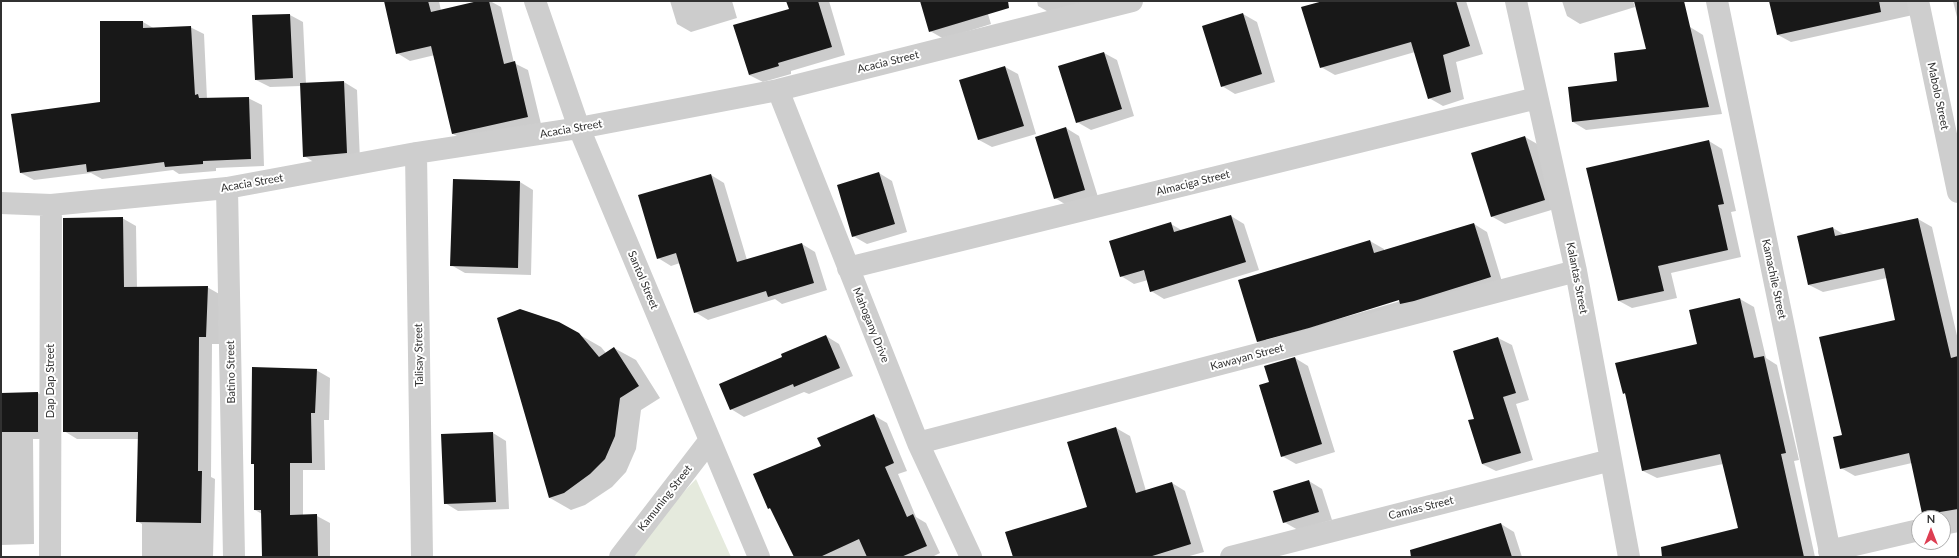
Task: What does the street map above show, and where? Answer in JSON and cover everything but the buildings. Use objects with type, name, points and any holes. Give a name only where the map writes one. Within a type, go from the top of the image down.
[{"type":"street","name":"Santol Street","points":[[534,1],[580,128],[759,557]]},
{"type":"street","name":"Acacia Street","points":[[1,203],[51,205],[228,188],[416,153],[580,128],[778,90],[1132,1]]},
{"type":"street","name":"Kalantas Street","points":[[1516,1],[1576,271],[1629,557]]},
{"type":"street","name":"Kamachile Street","points":[[1717,1],[1830,554]]},
{"type":"street","name":"Mabolo Street","points":[[1918,1],[1958,192]]},
{"type":"street","name":"Mahogany Drive","points":[[778,90],[918,443],[971,557]]},
{"type":"street","name":"Almaciga Street","points":[[848,268],[1538,98]]},
{"type":"street","name":"Talisay Street","points":[[416,153],[422,557]]},
{"type":"street","name":"Batino Street","points":[[228,188],[234,557]]},
{"type":"street","name":"Dap Dap Street","points":[[50,557],[51,205]]},
{"type":"street","name":"Kawayan Street","points":[[918,443],[1576,271]]},
{"type":"street","name":"Kamuning Street","points":[[620,557],[710,440]]},
{"type":"street","name":"Camias Street","points":[[1232,557],[1611,460]]},
{"type":"street","points":[[1830,554],[1911,532]]},
{"type":"shaded area","points":[[696,479],[731,557],[626,557],[626,553]]}]
